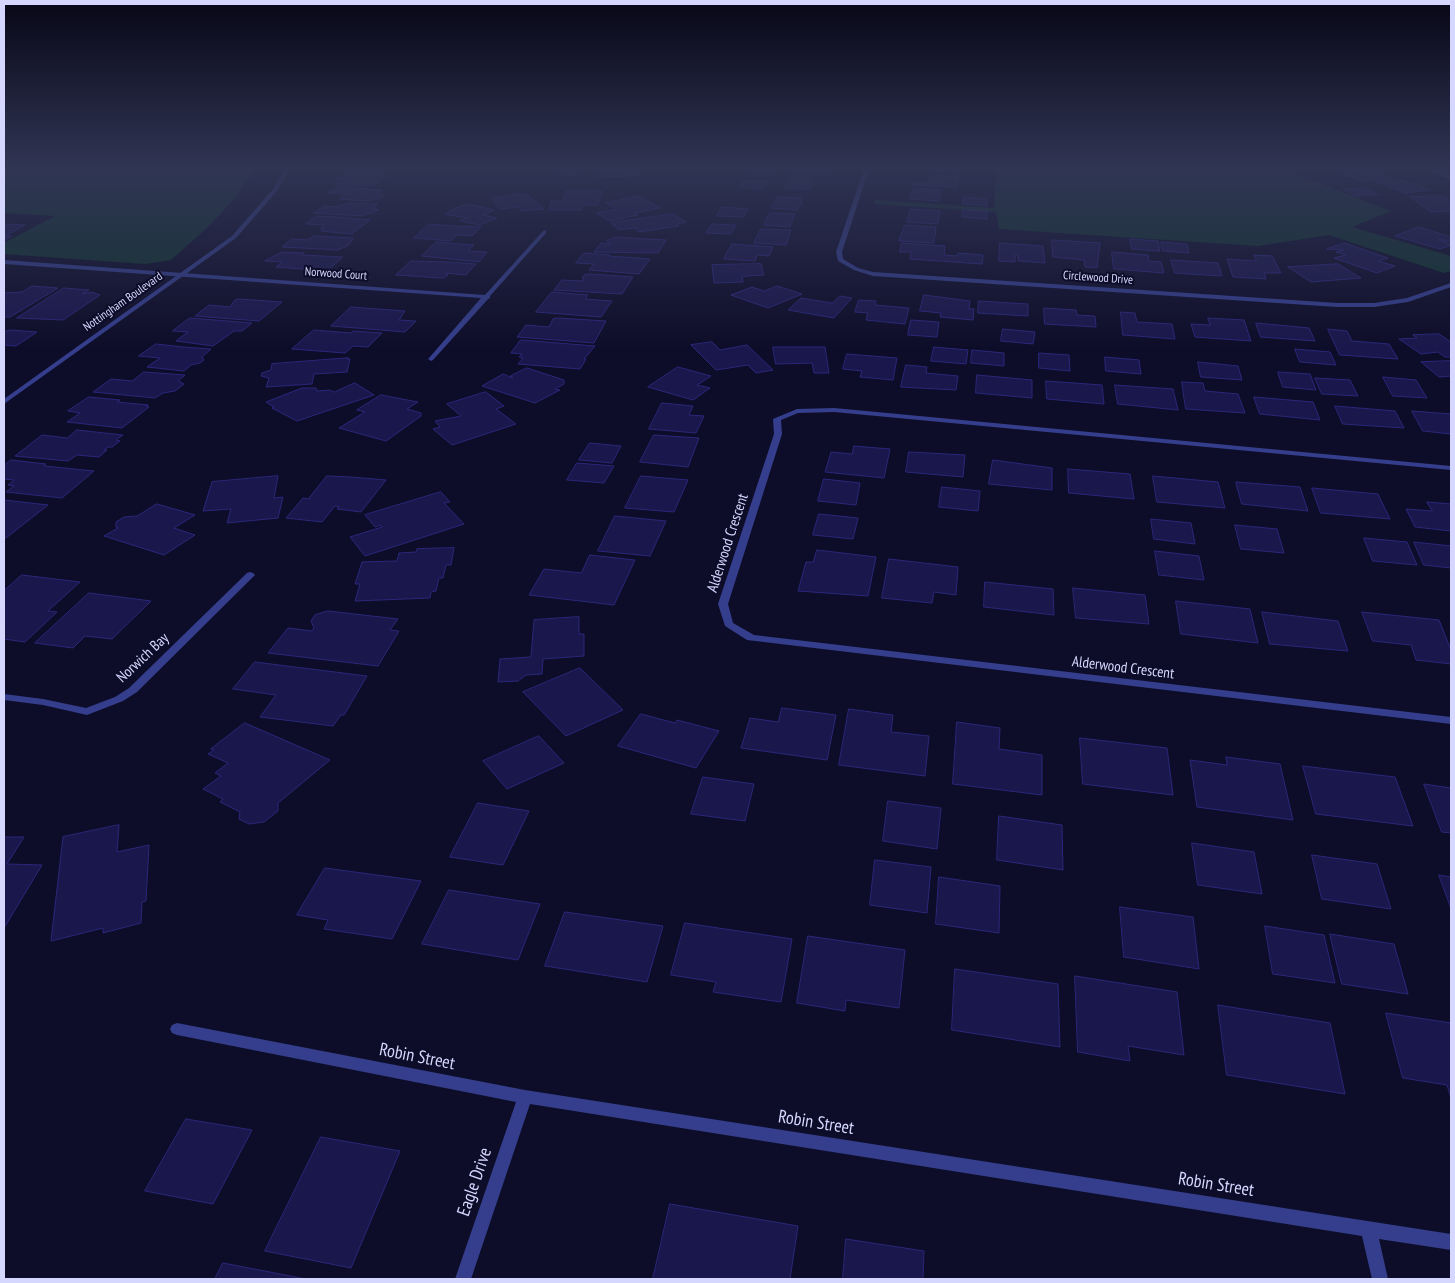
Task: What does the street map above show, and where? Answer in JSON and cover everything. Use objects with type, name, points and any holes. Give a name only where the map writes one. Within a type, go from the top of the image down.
[{"type":"street","name":"Nottingham Boulevard","points":[[4,402],[83,343],[234,237],[241,229]]},
{"type":"street","name":"Circlewood Drive","points":[[846,229],[838,252],[840,260],[856,269],[873,274],[1337,305],[1374,305],[1408,300],[1451,285]]},
{"type":"street","points":[[430,359],[488,297],[544,232]]},
{"type":"street","name":"Norwood Court","points":[[4,262],[488,297]]},
{"type":"street","name":"Alderwood Crescent","points":[[1451,468],[834,410],[797,411],[778,419],[778,434],[723,604],[728,624],[750,638],[1451,721]]},
{"type":"street","name":"Norwich Bay","points":[[4,697],[43,702],[87,712],[119,699],[133,690],[250,575]]},
{"type":"street","name":"Robin Street","points":[[177,1030],[524,1097],[1451,1242]]},
{"type":"street","name":"Eagle Drive","points":[[463,1279],[524,1097]]},
{"type":"street","points":[[1368,1228],[1380,1279]]},
{"type":"green space","points":[[31,229],[206,229],[171,260],[145,264],[4,254],[4,243]]},
{"type":"green space","points":[[999,229],[1358,229],[1451,256],[1451,271],[1444,273],[1329,235],[1258,246]]},
{"type":"building","points":[[4,229],[18,229],[5,236],[12,236],[4,240]]},
{"type":"building","points":[[320,229],[358,229],[351,234],[321,231],[324,229]]},
{"type":"building","points":[[424,229],[479,229],[472,236],[457,235],[451,241],[414,238]]},
{"type":"building","points":[[636,229],[660,229],[639,232]]},
{"type":"building","points":[[709,229],[734,229],[731,234],[706,233]]},
{"type":"building","points":[[761,229],[791,230],[786,245],[754,243]]},
{"type":"building","points":[[904,229],[936,229],[934,243],[899,241]]},
{"type":"building","points":[[1414,229],[1425,229],[1451,237],[1451,242],[1439,239],[1451,245],[1440,249],[1395,236]]},
{"type":"building","points":[[314,236],[353,238],[349,245],[338,250],[282,247],[292,239],[307,240]]},
{"type":"building","points":[[615,237],[666,240],[658,253],[594,252],[601,243],[611,244],[607,241]]},
{"type":"building","points":[[1130,239],[1158,241],[1160,251],[1132,249]]},
{"type":"building","points":[[1052,240],[1100,243],[1097,268],[1085,267],[1084,260],[1053,257]]},
{"type":"building","points":[[436,242],[474,245],[468,251],[487,252],[479,262],[422,256]]},
{"type":"building","points":[[1161,242],[1187,244],[1189,253],[1163,251]]},
{"type":"building","points":[[902,243],[945,246],[944,255],[957,256],[958,253],[983,255],[982,264],[910,259],[911,252],[900,252]]},
{"type":"building","points":[[1000,243],[1043,246],[1045,263],[1018,261],[1018,255],[1015,255],[1015,262],[999,261]]},
{"type":"building","points":[[1344,243],[1388,258],[1378,261],[1395,266],[1377,273],[1334,258],[1346,255],[1336,252],[1344,250],[1327,249]]},
{"type":"building","points":[[732,244],[773,247],[769,256],[757,255],[755,261],[724,259]]},
{"type":"building","points":[[282,252],[343,257],[327,271],[276,267],[282,262],[265,261]]},
{"type":"building","points":[[1112,252],[1148,255],[1149,261],[1161,262],[1164,273],[1114,269]]},
{"type":"building","points":[[584,253],[650,259],[639,274],[589,270],[594,264],[576,263]]},
{"type":"building","points":[[1254,255],[1272,256],[1281,273],[1264,273],[1266,279],[1233,277],[1227,259],[1256,261]]},
{"type":"building","points":[[1171,260],[1218,263],[1222,276],[1175,273]]},
{"type":"building","points":[[411,261],[476,264],[466,275],[446,273],[448,275],[440,278],[396,275]]},
{"type":"building","points":[[761,264],[764,275],[742,277],[743,282],[714,283],[712,265]]},
{"type":"building","points":[[1338,264],[1361,278],[1311,282],[1288,267]]},
{"type":"building","points":[[584,275],[633,277],[622,294],[554,290],[562,280],[583,281]]},
{"type":"building","points":[[32,286],[58,288],[10,317],[4,317],[4,293],[22,292]]},
{"type":"building","points":[[777,286],[802,294],[768,308],[731,295],[752,287],[764,291]]},
{"type":"building","points":[[64,288],[89,290],[82,294],[92,292],[100,295],[63,320],[17,318]]},
{"type":"building","points":[[552,292],[588,295],[585,299],[612,301],[601,317],[536,312]]},
{"type":"building","points":[[924,295],[970,301],[969,309],[974,309],[973,320],[940,317],[941,313],[920,311]]},
{"type":"building","points":[[840,296],[852,298],[834,318],[788,310],[801,298],[832,303]]},
{"type":"building","points":[[235,300],[282,302],[259,321],[195,316],[209,305],[230,307]]},
{"type":"building","points":[[859,300],[876,301],[875,305],[909,308],[905,324],[866,320],[868,313],[855,312]]},
{"type":"building","points":[[979,301],[1028,304],[1028,316],[978,313]]},
{"type":"building","points":[[351,307],[405,311],[399,320],[416,321],[405,332],[331,326]]},
{"type":"building","points":[[1044,308],[1076,310],[1077,315],[1095,316],[1096,327],[1045,324]]},
{"type":"building","points":[[1121,312],[1135,313],[1137,322],[1172,324],[1175,339],[1123,335]]},
{"type":"building","points":[[190,318],[252,323],[242,331],[234,331],[213,346],[176,341],[188,332],[173,331]]},
{"type":"building","points":[[1208,318],[1244,320],[1251,341],[1195,337],[1191,324],[1210,325]]},
{"type":"building","points":[[553,319],[606,321],[594,343],[517,337],[526,325],[549,327]]},
{"type":"building","points":[[911,320],[939,322],[937,337],[908,335]]},
{"type":"building","points":[[1256,323],[1309,328],[1315,341],[1261,337]]},
{"type":"building","points":[[1003,329],[1035,332],[1033,344],[1001,341]]},
{"type":"building","points":[[1328,329],[1347,331],[1352,341],[1389,344],[1398,359],[1340,355]]},
{"type":"building","points":[[10,330],[37,332],[16,346],[4,345],[4,332]]},
{"type":"building","points":[[314,330],[382,333],[368,347],[353,346],[345,353],[292,349]]},
{"type":"building","points":[[1439,334],[1451,342],[1451,357],[1445,357],[1438,352],[1421,354],[1399,339],[1417,338],[1413,335]]},
{"type":"building","points":[[521,340],[595,346],[584,359],[586,359],[580,369],[518,364],[523,358],[519,357],[522,354],[511,353]]},
{"type":"building","points":[[712,342],[720,350],[747,345],[773,370],[756,373],[748,365],[716,370],[691,345]]},
{"type":"building","points":[[156,344],[211,349],[202,357],[204,360],[191,365],[184,371],[147,367],[160,358],[139,356]]},
{"type":"building","points":[[773,347],[825,347],[829,373],[814,373],[812,363],[776,364]]},
{"type":"building","points":[[934,347],[968,350],[966,364],[931,361]]},
{"type":"building","points":[[1295,349],[1330,352],[1336,365],[1300,362]]},
{"type":"building","points":[[972,350],[1004,353],[1004,366],[971,363]]},
{"type":"building","points":[[1039,353],[1069,355],[1070,371],[1039,368]]},
{"type":"building","points":[[847,354],[897,358],[893,380],[860,377],[862,371],[843,369]]},
{"type":"building","points":[[1105,357],[1139,360],[1141,374],[1106,371]]},
{"type":"building","points":[[350,359],[347,372],[314,374],[312,384],[266,387],[269,378],[261,376],[262,373],[271,370],[272,364]]},
{"type":"building","points":[[1451,361],[1451,376],[1439,377],[1421,362]]},
{"type":"building","points":[[1198,362],[1238,366],[1242,380],[1201,377]]},
{"type":"building","points":[[906,365],[927,367],[926,373],[958,376],[956,390],[901,387]]},
{"type":"building","points":[[678,367],[711,376],[697,385],[710,388],[693,400],[648,387]]},
{"type":"building","points":[[527,368],[564,380],[564,384],[555,389],[560,390],[535,403],[482,386],[503,374],[513,378],[511,376]]},
{"type":"building","points":[[144,372],[185,375],[178,381],[184,384],[175,391],[163,393],[155,398],[93,392],[111,379],[132,381]]},
{"type":"building","points":[[1278,372],[1310,374],[1316,390],[1283,387]]},
{"type":"building","points":[[977,375],[1032,380],[1032,398],[976,393]]},
{"type":"building","points":[[1383,377],[1416,380],[1427,398],[1393,396]]},
{"type":"building","points":[[1315,378],[1350,380],[1358,396],[1322,394]]},
{"type":"building","points":[[1046,381],[1102,385],[1104,404],[1047,399]]},
{"type":"building","points":[[1182,382],[1203,383],[1205,391],[1238,394],[1245,413],[1186,409]]},
{"type":"building","points":[[355,383],[374,395],[297,421],[272,408],[274,407],[266,402],[302,388],[316,388],[317,391],[330,390],[334,392]]},
{"type":"building","points":[[1115,385],[1173,389],[1178,410],[1118,404]]},
{"type":"building","points":[[486,392],[504,406],[496,409],[516,424],[452,445],[433,429],[440,427],[435,421],[461,416],[447,404]]},
{"type":"building","points":[[381,395],[418,402],[407,409],[421,413],[421,416],[386,441],[339,428],[365,412],[357,410]]},
{"type":"building","points":[[89,397],[120,400],[117,402],[148,405],[146,406],[149,407],[122,428],[67,422],[80,413],[68,411]]},
{"type":"building","points":[[1254,397],[1313,402],[1320,420],[1260,414]]},
{"type":"building","points":[[662,403],[693,406],[689,415],[704,416],[696,433],[649,429]]},
{"type":"building","points":[[1335,406],[1395,411],[1404,428],[1343,424]]},
{"type":"building","points":[[1412,411],[1451,414],[1451,434],[1423,431]]},
{"type":"building","points":[[77,430],[123,435],[116,440],[120,441],[104,450],[107,450],[99,457],[77,455],[68,461],[15,456],[42,435],[67,438]]},
{"type":"building","points":[[654,435],[699,438],[688,467],[640,462]]},
{"type":"building","points":[[590,443],[621,446],[612,463],[579,460]]},
{"type":"building","points":[[854,446],[890,449],[884,478],[825,472],[831,452],[852,454]]},
{"type":"building","points":[[909,452],[965,455],[963,477],[906,472]]},
{"type":"building","points":[[11,460],[46,464],[44,466],[94,471],[62,498],[6,492],[14,486],[8,485],[14,480],[4,479],[4,466]]},
{"type":"building","points":[[993,460],[1052,468],[1052,490],[989,484]]},
{"type":"building","points":[[577,463],[614,466],[604,483],[567,480]]},
{"type":"building","points":[[1068,469],[1130,474],[1134,499],[1069,493]]},
{"type":"building","points":[[278,476],[274,498],[283,497],[278,518],[227,523],[231,509],[203,511],[212,482]]},
{"type":"building","points":[[327,476],[386,480],[361,512],[337,509],[339,507],[335,506],[322,522],[286,518],[303,498],[308,499]]},
{"type":"building","points":[[641,476],[688,480],[674,512],[625,508]]},
{"type":"building","points":[[1153,476],[1218,482],[1225,508],[1157,502]]},
{"type":"building","points":[[824,479],[860,483],[856,505],[818,501]]},
{"type":"building","points":[[1236,482],[1300,487],[1308,511],[1242,504]]},
{"type":"building","points":[[942,487],[980,491],[978,511],[939,507]]},
{"type":"building","points":[[1312,488],[1378,494],[1390,519],[1321,513]]},
{"type":"building","points":[[441,492],[450,502],[444,503],[464,524],[365,556],[350,537],[382,527],[380,525],[375,527],[365,515]]},
{"type":"building","points":[[4,500],[48,505],[4,538]]},
{"type":"building","points":[[1427,502],[1451,504],[1451,531],[1415,527],[1406,509],[1432,511]]},
{"type":"building","points":[[157,504],[195,515],[174,528],[195,535],[164,555],[104,536],[118,528],[116,527],[116,522],[124,517],[137,516]]},
{"type":"building","points":[[819,514],[858,518],[853,539],[813,535]]},
{"type":"building","points":[[615,516],[666,521],[650,556],[598,551]]},
{"type":"building","points":[[1151,519],[1191,523],[1195,544],[1154,539]]},
{"type":"building","points":[[1235,525],[1277,529],[1284,553],[1241,549]]},
{"type":"building","points":[[1364,538],[1407,542],[1417,565],[1373,561]]},
{"type":"building","points":[[1414,542],[1451,546],[1451,568],[1424,565]]},
{"type":"building","points":[[454,548],[451,565],[446,565],[443,578],[439,578],[436,591],[431,592],[430,598],[355,601],[360,584],[355,584],[362,562],[397,561],[399,553],[416,552],[417,549]]},
{"type":"building","points":[[817,550],[876,557],[868,596],[798,591],[806,562],[813,562]]},
{"type":"building","points":[[1155,551],[1199,556],[1204,580],[1159,575]]},
{"type":"building","points":[[590,555],[635,560],[614,605],[529,595],[544,569],[581,573]]},
{"type":"building","points":[[889,559],[958,567],[956,595],[934,592],[932,603],[882,598]]},
{"type":"building","points":[[22,575],[80,582],[48,611],[57,612],[25,642],[4,639],[4,617],[6,616],[4,615],[4,591]]},
{"type":"building","points":[[985,582],[1053,589],[1054,615],[984,607]]},
{"type":"building","points":[[1073,588],[1145,595],[1149,624],[1076,618]]},
{"type":"building","points":[[89,593],[151,601],[112,639],[85,636],[73,648],[35,643]]},
{"type":"building","points":[[1176,601],[1250,609],[1258,643],[1181,634]]},
{"type":"building","points":[[328,611],[398,619],[390,630],[399,631],[378,666],[268,653],[288,628],[312,631],[314,628],[311,621],[315,615]]},
{"type":"building","points":[[1262,612],[1338,621],[1348,651],[1270,644]]},
{"type":"building","points":[[1362,612],[1439,620],[1451,650],[1451,664],[1416,660],[1411,645],[1373,641]]},
{"type":"building","points":[[579,617],[579,634],[584,634],[584,656],[543,659],[542,674],[526,675],[518,681],[498,682],[500,659],[531,657],[534,620]]},
{"type":"building","points":[[255,662],[367,676],[344,715],[341,715],[333,726],[260,717],[276,695],[233,689]]},
{"type":"building","points":[[580,668],[623,710],[566,736],[523,692]]},
{"type":"building","points":[[782,708],[836,715],[827,760],[741,748],[750,718],[778,722]]},
{"type":"building","points":[[849,709],[893,715],[891,732],[929,736],[925,776],[839,765]]},
{"type":"building","points":[[641,714],[675,723],[677,720],[719,731],[696,768],[618,746]]},
{"type":"building","points":[[957,722],[1000,728],[999,749],[1042,755],[1042,795],[953,784]]},
{"type":"building","points":[[245,723],[330,760],[278,803],[278,811],[264,822],[249,824],[239,819],[240,812],[220,802],[223,799],[203,789],[221,776],[215,773],[228,763],[208,754],[214,750],[211,749]]},
{"type":"building","points":[[539,736],[564,763],[507,789],[483,761]]},
{"type":"building","points":[[1080,738],[1167,748],[1173,795],[1083,784]]},
{"type":"building","points":[[1226,757],[1280,764],[1293,820],[1197,807],[1190,760],[1227,765]]},
{"type":"building","points":[[1303,766],[1395,777],[1413,826],[1316,814]]},
{"type":"building","points":[[703,777],[754,784],[745,821],[691,814]]},
{"type":"building","points":[[1424,784],[1451,788],[1451,833],[1442,832]]},
{"type":"building","points":[[888,801],[941,808],[937,849],[883,841]]},
{"type":"building","points":[[478,803],[529,811],[503,865],[450,857]]},
{"type":"building","points":[[999,816],[1062,825],[1063,870],[997,860]]},
{"type":"building","points":[[119,825],[117,852],[149,845],[146,901],[142,902],[141,923],[103,933],[103,928],[51,941],[63,837]]},
{"type":"building","points":[[4,837],[24,837],[7,864],[42,865],[4,928]]},
{"type":"building","points":[[1192,843],[1254,852],[1262,894],[1198,885]]},
{"type":"building","points":[[1312,855],[1377,864],[1391,909],[1322,899]]},
{"type":"building","points":[[875,860],[931,867],[927,913],[870,905]]},
{"type":"building","points":[[325,868],[421,881],[392,939],[324,929],[328,920],[297,915]]},
{"type":"building","points":[[1439,875],[1451,877],[1451,908]]},
{"type":"building","points":[[939,877],[1000,886],[999,933],[936,924]]},
{"type":"building","points":[[449,890],[540,904],[518,960],[422,944]]},
{"type":"building","points":[[1120,907],[1193,917],[1199,969],[1124,957]]},
{"type":"building","points":[[565,912],[663,926],[647,982],[545,966]]},
{"type":"building","points":[[685,923],[792,939],[781,1002],[713,992],[716,982],[671,975]]},
{"type":"building","points":[[1265,926],[1324,935],[1335,983],[1273,974]]},
{"type":"building","points":[[1330,934],[1394,944],[1408,994],[1342,984]]},
{"type":"building","points":[[808,936],[905,950],[899,1008],[846,1000],[845,1011],[797,1003]]},
{"type":"building","points":[[955,969],[1058,984],[1060,1047],[952,1030]]},
{"type":"building","points":[[1075,976],[1177,992],[1184,1055],[1128,1046],[1130,1061],[1078,1052]]},
{"type":"building","points":[[1218,1005],[1330,1023],[1345,1094],[1227,1075]]},
{"type":"building","points":[[1386,1013],[1451,1023],[1451,1098],[1447,1085],[1403,1078]]},
{"type":"building","points":[[186,1119],[252,1130],[213,1204],[145,1191]]},
{"type":"building","points":[[321,1137],[400,1151],[351,1268],[265,1251]]},
{"type":"building","points":[[670,1204],[798,1226],[790,1279],[653,1279]]},
{"type":"building","points":[[846,1239],[924,1251],[923,1279],[843,1279]]},
{"type":"building","points":[[223,1263],[306,1279],[215,1279]]}]
